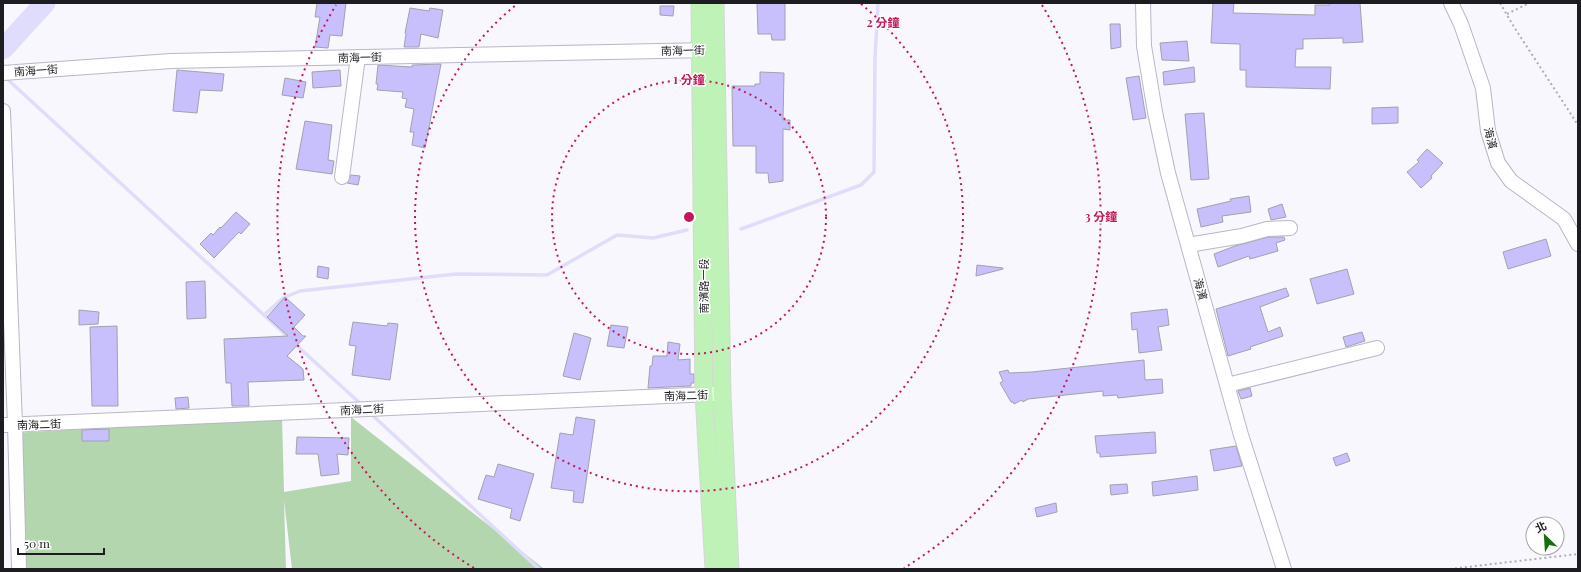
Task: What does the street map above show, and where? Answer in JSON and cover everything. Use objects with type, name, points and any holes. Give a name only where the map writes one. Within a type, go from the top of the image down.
[{"type":"main road","name":"南濱路一段","points":[[700,3],[709,50],[730,569]]},
{"type":"main road","name":"南濱路一段","points":[[714,569],[704,394],[709,50],[715,3]]},
{"type":"street","name":"海濱","points":[[1143,3],[1144,46],[1155,112],[1168,173],[1241,435],[1284,569]]},
{"type":"street","name":"海濱","points":[[1450,3],[1461,24],[1483,88],[1488,132],[1498,163],[1511,181],[1564,219],[1578,244]]},
{"type":"street","name":"南海一街","points":[[3,72],[171,61],[709,50]]},
{"type":"street","points":[[342,177],[358,57]]},
{"type":"street","points":[[3,112],[9,425],[19,569]]},
{"type":"street","points":[[1188,245],[1242,236],[1267,229],[1290,228]]},
{"type":"street","points":[[1227,385],[1377,348]]},
{"type":"street","name":"南海二街","points":[[9,425],[722,394]]},
{"type":"path","points":[[1500,3],[1578,125]]},
{"type":"path","points":[[1507,14],[1529,3]]},
{"type":"path","points":[[1450,569],[1578,554]]},
{"type":"green space","points":[[351,417],[543,568],[292,569],[284,500],[286,569],[21,569],[11,433],[282,418],[284,492],[351,481]]},
{"type":"building","points":[[317,3],[346,3],[342,36],[330,35],[328,48],[315,47],[320,17],[315,17]]},
{"type":"building","points":[[757,3],[785,3],[785,40],[772,40],[771,34],[758,34]]},
{"type":"building","points":[[1213,3],[1234,3],[1233,13],[1315,15],[1315,5],[1330,5],[1329,3],[1360,3],[1363,42],[1343,43],[1343,38],[1303,39],[1303,49],[1296,49],[1295,67],[1331,67],[1330,89],[1246,87],[1246,70],[1240,70],[1240,44],[1211,43]]},
{"type":"building","points":[[660,6],[674,6],[673,16],[660,15]]},
{"type":"building","points":[[410,8],[429,11],[430,8],[443,10],[438,38],[421,34],[419,47],[404,47]]},
{"type":"building","points":[[1110,24],[1120,24],[1121,47],[1111,49]]},
{"type":"building","points":[[1187,41],[1189,61],[1162,60],[1160,43]]},
{"type":"building","points":[[441,64],[425,148],[412,145],[414,132],[410,132],[414,109],[405,107],[407,99],[402,98],[403,92],[377,90],[378,84],[376,84],[378,65],[412,67],[412,65]]},
{"type":"building","points":[[1194,67],[1195,82],[1164,85],[1163,72]]},
{"type":"building","points":[[177,70],[224,74],[222,91],[200,90],[197,113],[173,111]]},
{"type":"building","points":[[340,70],[341,86],[313,88],[312,72]]},
{"type":"building","points":[[760,72],[784,73],[783,120],[790,120],[790,130],[783,129],[783,181],[769,183],[768,173],[756,173],[756,146],[733,146],[732,86],[755,86],[755,84],[760,84]]},
{"type":"building","points":[[1139,76],[1146,118],[1133,120],[1126,78]]},
{"type":"building","points":[[285,78],[306,82],[303,98],[282,95]]},
{"type":"building","points":[[1398,107],[1398,123],[1372,124],[1372,108]]},
{"type":"building","points":[[1204,113],[1209,179],[1191,180],[1185,114]]},
{"type":"building","points":[[305,121],[332,125],[328,160],[334,161],[332,174],[296,169]]},
{"type":"building","points":[[1427,149],[1443,163],[1431,176],[1432,178],[1421,188],[1407,172],[1419,162],[1417,160]]},
{"type":"building","points":[[351,175],[360,176],[358,185],[347,183]]},
{"type":"building","points":[[1249,196],[1251,212],[1222,216],[1223,222],[1201,227],[1197,209],[1231,201],[1230,199]]},
{"type":"building","points":[[1282,204],[1286,217],[1271,220],[1268,209]]},
{"type":"building","points":[[236,212],[250,224],[241,234],[239,232],[214,258],[200,244],[211,233],[213,235],[220,227],[221,228]]},
{"type":"building","points":[[1268,237],[1284,237],[1285,240],[1276,243],[1278,251],[1250,259],[1249,256],[1218,267],[1214,254],[1235,246]]},
{"type":"building","points":[[1546,239],[1551,256],[1508,269],[1503,252]]},
{"type":"building","points":[[977,265],[1003,268],[1003,269],[976,276]]},
{"type":"building","points":[[318,266],[329,268],[328,279],[317,277]]},
{"type":"building","points":[[1347,269],[1354,294],[1317,304],[1310,279]]},
{"type":"building","points":[[205,281],[206,318],[187,319],[186,282]]},
{"type":"building","points":[[1286,288],[1289,296],[1260,307],[1268,332],[1280,327],[1283,336],[1250,347],[1251,349],[1228,356],[1216,309]]},
{"type":"building","points":[[285,297],[305,315],[294,327],[303,336],[306,336],[287,356],[303,369],[304,380],[248,382],[249,406],[232,406],[231,383],[226,383],[224,339],[288,336],[267,317]]},
{"type":"building","points":[[1167,309],[1169,325],[1158,327],[1162,350],[1139,353],[1137,329],[1132,330],[1131,313]]},
{"type":"building","points":[[79,310],[99,312],[98,324],[79,325]]},
{"type":"building","points":[[353,322],[387,326],[388,323],[398,324],[390,380],[352,375],[356,346],[349,345]]},
{"type":"building","points":[[611,325],[628,327],[624,348],[607,346]]},
{"type":"building","points":[[117,326],[118,406],[92,406],[90,327]]},
{"type":"building","points":[[1362,332],[1365,341],[1346,347],[1343,337]]},
{"type":"building","points":[[574,333],[591,338],[580,380],[563,376]]},
{"type":"building","points":[[668,342],[680,344],[678,360],[690,359],[690,374],[694,374],[694,383],[691,383],[691,386],[648,388],[650,366],[652,366],[653,356],[667,356]]},
{"type":"building","points":[[1144,360],[1145,380],[1162,379],[1163,393],[1118,398],[1117,395],[1103,396],[1103,391],[1028,399],[1014,404],[1011,402],[1000,383],[1003,381],[999,372],[1008,370],[1009,373],[1032,372]]},
{"type":"building","points":[[1250,388],[1252,396],[1241,399],[1238,391]]},
{"type":"building","points":[[188,397],[189,408],[176,409],[175,398]]},
{"type":"building","points":[[576,417],[595,420],[583,503],[573,502],[574,491],[551,488],[560,433],[573,435]]},
{"type":"building","points":[[109,429],[109,441],[82,441],[82,430]]},
{"type":"building","points":[[1155,432],[1156,453],[1100,457],[1100,453],[1097,453],[1095,436]]},
{"type":"building","points":[[297,437],[349,438],[348,455],[337,454],[339,474],[321,476],[318,454],[296,454]]},
{"type":"building","points":[[1236,446],[1242,466],[1214,471],[1210,450]]},
{"type":"building","points":[[1347,453],[1350,461],[1336,466],[1333,458]]},
{"type":"building","points":[[498,464],[534,474],[520,521],[510,518],[512,509],[478,499],[486,475],[494,477]]},
{"type":"building","points":[[1197,476],[1198,490],[1153,496],[1152,482]]},
{"type":"building","points":[[1127,484],[1128,493],[1111,495],[1110,485]]},
{"type":"building","points":[[1056,503],[1057,512],[1037,517],[1035,508]]},
{"type":"waterway","points":[[3,49],[45,3]]},
{"type":"waterway","points":[[741,229],[861,185],[874,172],[875,58],[878,3]]},
{"type":"waterway","points":[[5,77],[289,338]]},
{"type":"waterway","points":[[264,315],[283,298],[300,291],[456,274],[547,275],[617,235],[653,238],[687,230]]},
{"type":"waterway","points":[[294,343],[362,405]]},
{"type":"waterway","points":[[370,413],[539,569]]}]
